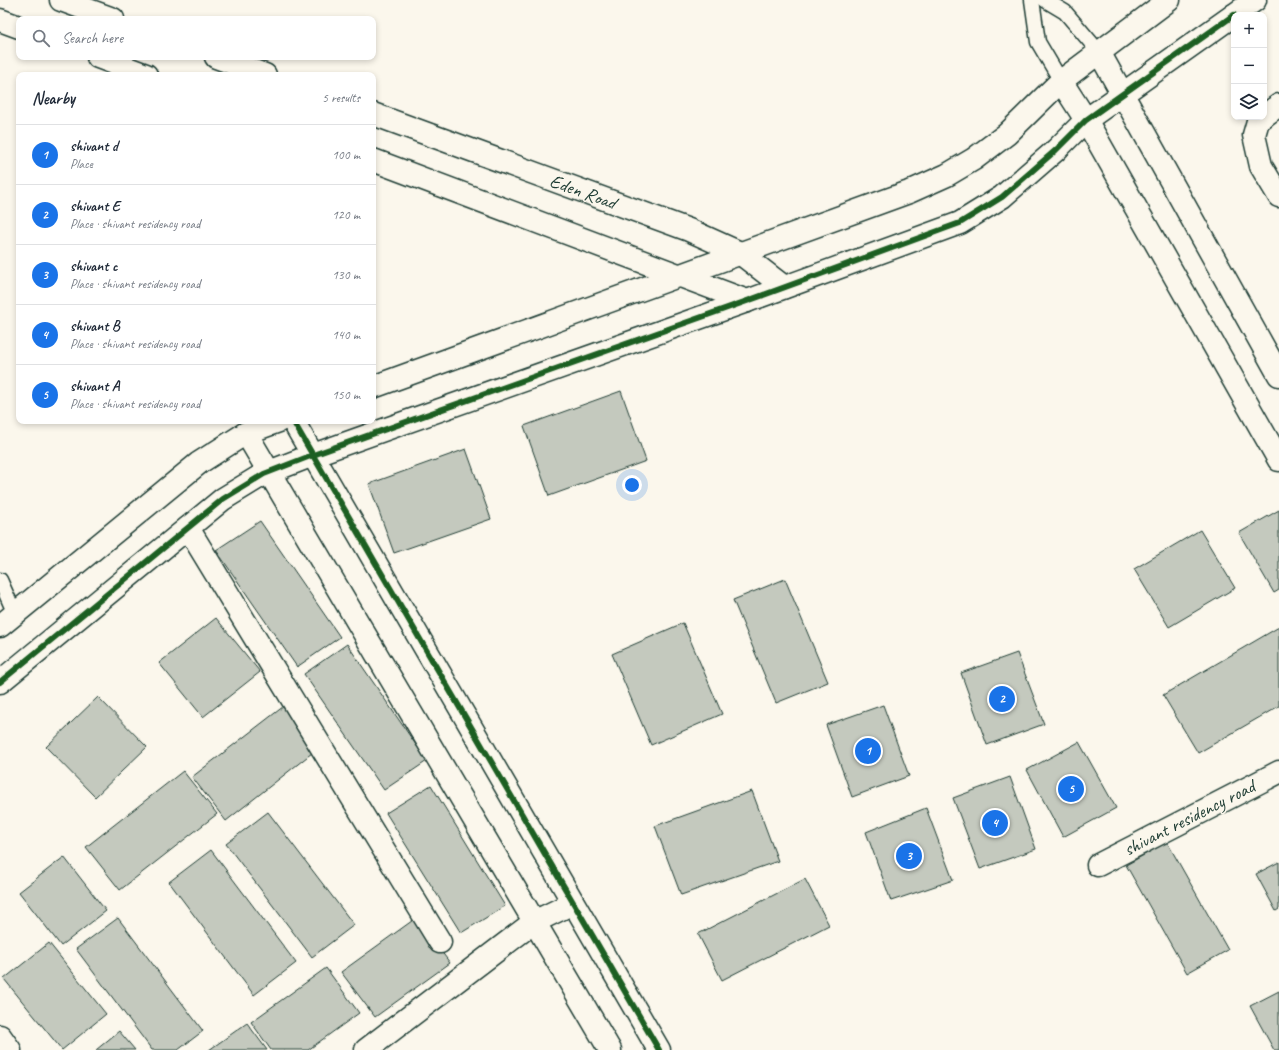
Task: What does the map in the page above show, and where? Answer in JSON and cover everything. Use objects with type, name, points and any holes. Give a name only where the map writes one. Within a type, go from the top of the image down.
[{"type":"street","points":[[61,0],[105,16]]},
{"type":"street","points":[[376,386],[909,192],[947,175],[974,159],[1007,134],[1061,81],[1169,0]]},
{"type":"street","points":[[1238,12],[1255,0]]},
{"type":"street","points":[[0,682],[223,499],[269,471],[746,301],[960,222],[1002,197],[1056,150],[1086,120],[1231,17]]},
{"type":"street","points":[[0,20],[16,26]]},
{"type":"street","points":[[1099,52],[1279,375]]},
{"type":"street","points":[[106,60],[138,72]]},
{"type":"street","points":[[224,60],[257,72]]},
{"type":"street","points":[[1061,81],[1086,120],[1279,460]]},
{"type":"street","points":[[1267,115],[1279,106]]},
{"type":"street","name":"Eden Road","points":[[376,115],[689,230],[740,253],[784,287]]},
{"type":"street","points":[[1260,120],[1254,135],[1261,166],[1279,196]]},
{"type":"street","points":[[376,161],[746,301]]},
{"type":"street","points":[[7,620],[198,463],[246,433],[271,424]]},
{"type":"street","points":[[295,424],[659,1050]]},
{"type":"street","points":[[246,433],[610,1050]]},
{"type":"street","points":[[188,528],[440,942]]},
{"type":"street","name":"shivant residency road","points":[[1098,865],[1279,772]]},
{"type":"street","points":[[366,1050],[534,922],[573,903]]},
{"type":"street","points":[[0,1036],[10,1050]]},
{"type":"lane","points":[[1032,0],[1038,42],[1061,81]]},
{"type":"lane","points":[[1046,0],[1065,12],[1099,52]]},
{"type":"lane","points":[[0,580],[7,620]]},
{"type":"building","points":[[621,391],[646,461],[549,496],[524,426]]},
{"type":"building","points":[[466,449],[491,519],[394,553],[369,484]]},
{"type":"building","points":[[1279,510],[1279,590],[1274,593],[1239,533]]},
{"type":"building","points":[[260,521],[340,637],[297,667],[216,550]]},
{"type":"building","points":[[1200,530],[1235,588],[1169,627],[1134,569]]},
{"type":"building","points":[[785,579],[828,682],[776,703],[733,600]]},
{"type":"building","points":[[216,618],[260,672],[203,717],[159,663]]},
{"type":"building","points":[[683,623],[722,714],[651,745],[612,654]]},
{"type":"building","points":[[1279,627],[1279,706],[1198,753],[1163,695]]},
{"type":"building","points":[[347,644],[427,761],[384,790],[304,674]]},
{"type":"building","points":[[1017,653],[1044,724],[987,745],[961,673]]},
{"type":"building","points":[[98,697],[147,747],[95,797],[46,747]]},
{"type":"building","points":[[288,703],[317,749],[226,821],[192,777]]},
{"type":"building","points":[[883,705],[909,776],[852,797],[826,725]]},
{"type":"building","points":[[1079,742],[1116,808],[1063,837],[1027,770]]},
{"type":"building","points":[[183,771],[217,814],[120,890],[86,847]]},
{"type":"building","points":[[1010,777],[1036,849],[980,869],[953,798]]},
{"type":"building","points":[[431,785],[505,906],[461,933],[386,813]]},
{"type":"building","points":[[752,791],[778,861],[681,895],[655,826]]},
{"type":"building","points":[[926,808],[953,880],[891,901],[866,832]]},
{"type":"building","points":[[268,812],[354,925],[312,957],[226,844]]},
{"type":"building","points":[[1167,842],[1228,950],[1187,973],[1126,865]]},
{"type":"building","points":[[211,850],[296,963],[254,995],[169,882]]},
{"type":"building","points":[[64,857],[106,911],[61,946],[19,892]]},
{"type":"building","points":[[1279,862],[1279,909],[1276,911],[1256,874]]},
{"type":"building","points":[[805,879],[829,925],[722,980],[698,934]]},
{"type":"building","points":[[118,918],[203,1031],[178,1050],[152,1050],[76,949]]},
{"type":"building","points":[[416,918],[450,963],[375,1017],[341,972]]},
{"type":"building","points":[[49,943],[106,1014],[62,1050],[4,979]]},
{"type":"building","points":[[326,968],[359,1013],[308,1050],[271,1050],[251,1022]]},
{"type":"building","points":[[1279,991],[1279,1050],[1274,1050],[1250,1006]]},
{"type":"building","points":[[247,1023],[267,1050],[209,1050]]},
{"type":"building","points":[[119,1031],[135,1050],[96,1050]]},
{"type":"cycle path","points":[[0,682],[223,499],[264,474],[313,455],[747,301],[960,223],[1002,197],[1056,150],[1086,120],[1231,17]]},
{"type":"cycle path","points":[[295,424],[659,1050]]},
{"type":"place","name":"shivant E","points":[[1002,699]]},
{"type":"place","name":"shivant d","points":[[868,751]]},
{"type":"place","name":"shivant A","points":[[1071,789]]},
{"type":"place","name":"shivant B","points":[[995,823]]},
{"type":"place","name":"shivant c","points":[[909,856]]}]
